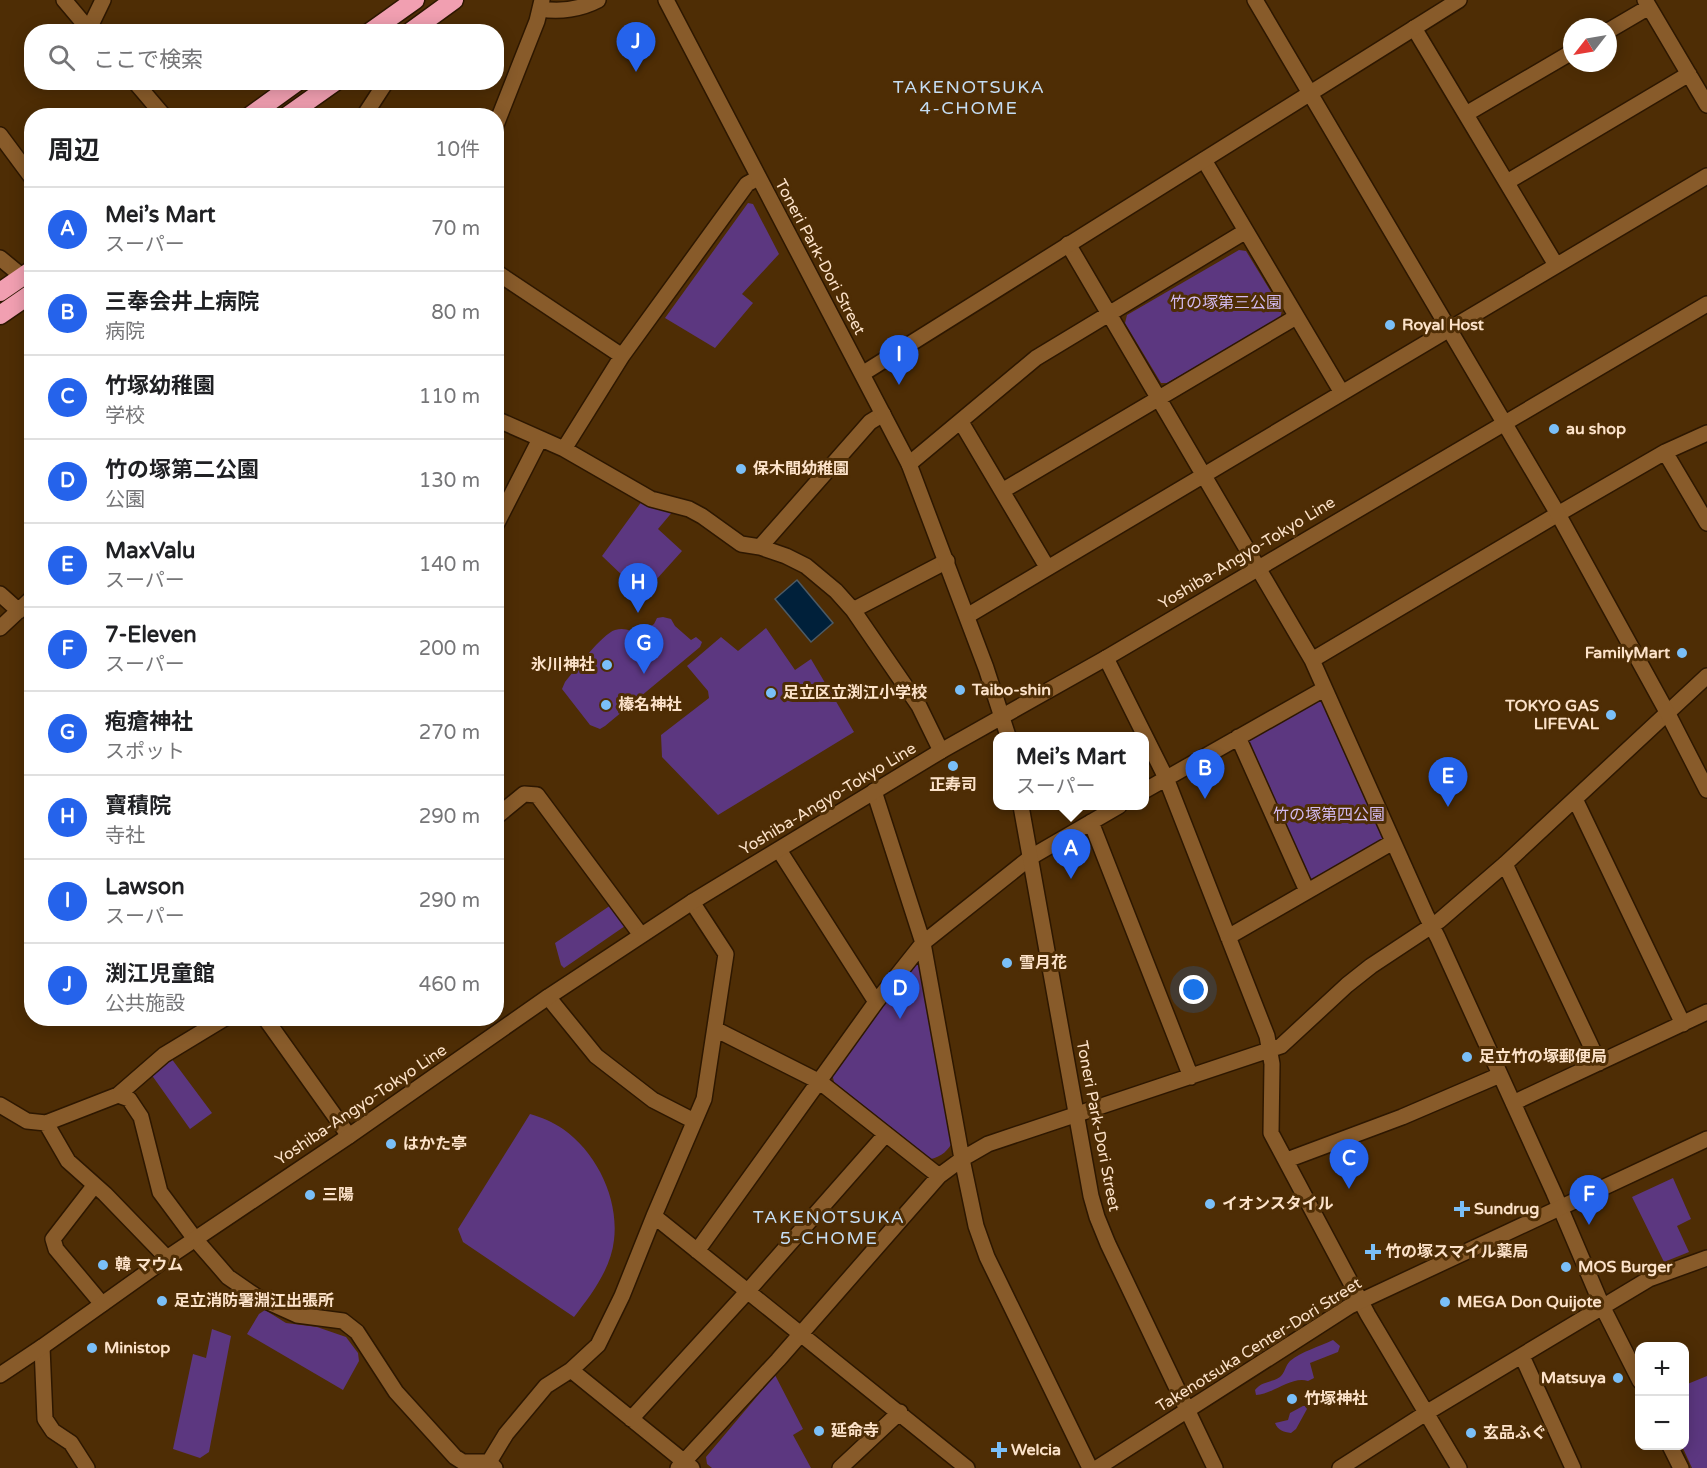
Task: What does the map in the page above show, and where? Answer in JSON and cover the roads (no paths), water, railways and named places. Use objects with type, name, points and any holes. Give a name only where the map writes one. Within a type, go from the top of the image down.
[{"type":"highway","points":[[381,24],[415,0]]},
{"type":"highway","points":[[421,24],[454,0]]},
{"type":"highway","points":[[261,108],[286,90]]},
{"type":"highway","points":[[298,108],[324,90]]},
{"type":"highway","points":[[0,292],[24,275]]},
{"type":"highway","points":[[0,315],[24,298]]},
{"type":"street","points":[[64,0],[85,24]]},
{"type":"street","points":[[93,24],[103,0]]},
{"type":"street","points":[[503,108],[542,5],[554,11],[585,6],[598,0]]},
{"type":"street","name":"Toneri Park-Dori Street","points":[[666,0],[909,464],[947,561],[1007,732]]},
{"type":"street","points":[[1255,0],[1558,514],[1667,712],[1707,790]]},
{"type":"street","points":[[862,374],[1459,0]]},
{"type":"street","points":[[1617,25],[1647,3],[1707,105]]},
{"type":"street","points":[[1414,28],[1556,265]]},
{"type":"street","points":[[1466,114],[1563,57]]},
{"type":"street","points":[[1507,182],[1689,74]]},
{"type":"street","points":[[142,90],[157,108]]},
{"type":"street","points":[[369,108],[381,90]]},
{"type":"street","points":[[0,135],[24,167]]},
{"type":"street","points":[[1204,159],[1342,393]]},
{"type":"street","points":[[967,616],[1707,176]]},
{"type":"street","points":[[564,449],[622,356],[747,184],[758,177]]},
{"type":"street","points":[[909,464],[1036,358],[1246,231]]},
{"type":"street","points":[[1068,244],[1312,660],[1513,1103],[1603,1308],[1635,1371]]},
{"type":"street","points":[[0,258],[24,271]]},
{"type":"street","points":[[504,277],[622,356]]},
{"type":"street","name":"Yoshiba-Angyo-Tokyo Line","points":[[0,1375],[548,997],[692,902],[941,751],[1106,658],[1707,304]]},
{"type":"street","points":[[1002,491],[1296,317]]},
{"type":"street","points":[[760,547],[870,422],[883,414]]},
{"type":"street","points":[[961,422],[1047,567]]},
{"type":"street","points":[[504,423],[564,449],[651,499],[689,509],[741,544],[760,547],[806,566],[836,591],[853,610],[919,706],[941,751]]},
{"type":"street","points":[[1312,660],[1665,452],[1707,433]]},
{"type":"street","points":[[504,509],[540,439]]},
{"type":"street","points":[[1665,452],[1707,523]]},
{"type":"street","points":[[853,610],[947,561]]},
{"type":"street","points":[[0,594],[24,606]]},
{"type":"street","points":[[0,628],[24,609]]},
{"type":"street","points":[[1106,658],[1143,732]]},
{"type":"street","points":[[571,1370],[685,1466],[939,1176],[962,1158],[988,1144],[1281,1046],[1347,985],[1371,966],[1432,927],[1505,864],[1707,676]]},
{"type":"street","points":[[1149,788],[1324,688]]},
{"type":"street","points":[[1238,737],[1307,891]]},
{"type":"street","points":[[1149,744],[1166,778],[1267,1036],[1272,1064],[1271,1133],[1361,1300],[1459,1468]]},
{"type":"street","points":[[874,791],[923,943],[976,1226],[987,1257],[1089,1468]]},
{"type":"street","points":[[504,810],[524,794],[537,795],[641,935]]},
{"type":"street","points":[[1575,799],[1683,1024]]},
{"type":"street","name":"Toneri Park-Dori Street","points":[[1022,810],[1076,1115],[1097,1217],[1108,1245],[1215,1468]]},
{"type":"street","points":[[697,1251],[876,1002],[923,943],[1031,857],[1112,810]]},
{"type":"street","points":[[1091,822],[1191,1077]]},
{"type":"street","points":[[1228,937],[1393,842]]},
{"type":"street","points":[[779,850],[876,1002]]},
{"type":"street","points":[[1505,864],[1599,1063]]},
{"type":"street","points":[[118,1095],[129,1099],[141,1117],[160,1192],[195,1239],[228,1277],[257,1298],[297,1315],[343,1321],[357,1332],[396,1392],[460,1465],[492,1465],[506,1434],[546,1386],[571,1370],[598,1345],[622,1296],[704,1099],[726,954],[692,902]]},
{"type":"street","points":[[548,997],[596,1056],[653,1100],[694,1121]]},
{"type":"street","points":[[1513,1103],[1707,1012]]},
{"type":"street","points":[[0,1105],[27,1121],[46,1123],[118,1095],[164,1055],[212,1026]]},
{"type":"street","points":[[271,1026],[349,1136]]},
{"type":"street","points":[[714,1029],[820,1082],[939,1176]]},
{"type":"street","points":[[1287,1160],[1402,1117],[1500,1075]]},
{"type":"street","points":[[46,1123],[68,1161],[105,1194],[167,1258]]},
{"type":"street","points":[[631,1419],[886,1134]]},
{"type":"street","name":"Takenotsuka Center-Dori Street","points":[[1097,1468],[1361,1300],[1707,1140]]},
{"type":"street","points":[[94,1186],[53,1239],[56,1248],[102,1304]]},
{"type":"street","points":[[654,1216],[967,1468]]},
{"type":"street","points":[[1340,1468],[1426,1413],[1649,1279],[1707,1258]]},
{"type":"street","points":[[42,1347],[45,1419],[53,1431],[71,1443],[87,1468]]},
{"type":"street","points":[[1522,1356],[1573,1468]]},
{"type":"street","points":[[840,1468],[900,1412]]},
{"type":"street","points":[[1672,1450],[1681,1468]]},
{"type":"water","points":[[797,580],[833,623],[811,642],[775,599]]},
{"type":"place","name":"渕江児童館","points":[[636,72]]},
{"type":"place","name":"Royal Host","points":[[1390,325]]},
{"type":"place","name":"Lawson","points":[[899,385]]},
{"type":"place","name":"au shop","points":[[1554,429]]},
{"type":"place","name":"保木間幼稚園","points":[[741,469]]},
{"type":"place","name":"寶積院","points":[[638,613]]},
{"type":"place","name":"FamilyMart","points":[[1682,653]]},
{"type":"place","name":"氷川神社","points":[[607,665]]},
{"type":"place","name":"疱瘡神社","points":[[644,674]]},
{"type":"place","name":"Taibo-shin","points":[[960,690]]},
{"type":"place","name":"足立区立渕江小学校","points":[[771,693]]},
{"type":"place","name":"榛名神社","points":[[606,705]]},
{"type":"place","name":"TOKYO GAS LIFEVAL","points":[[1611,715]]},
{"type":"place","name":"正寿司","points":[[953,766]]},
{"type":"place","name":"三奉会井上病院","points":[[1205,799]]},
{"type":"place","name":"MaxValu","points":[[1448,807]]},
{"type":"place","name":"Mei’s Mart","points":[[1071,879]]},
{"type":"place","name":"雪月花","points":[[1007,963]]},
{"type":"place","name":"竹の塚第二公園","points":[[900,1019]]},
{"type":"place","name":"足立竹の塚郵便局","points":[[1467,1057]]},
{"type":"place","name":"はかた亭","points":[[391,1144]]},
{"type":"place","name":"竹塚幼稚園","points":[[1349,1189]]},
{"type":"place","name":"三陽","points":[[310,1195]]},
{"type":"place","name":"イオンスタイル","points":[[1210,1204]]},
{"type":"place","name":"Sundrug","points":[[1462,1209]]},
{"type":"place","name":"7-Eleven","points":[[1589,1225]]},
{"type":"place","name":"竹の塚スマイル薬局","points":[[1373,1252]]},
{"type":"place","name":"韓 マウム","points":[[103,1265]]},
{"type":"place","name":"MOS Burger","points":[[1566,1267]]},
{"type":"place","name":"足立消防署淵江出張所","points":[[162,1301]]},
{"type":"place","name":"MEGA Don Quijote","points":[[1445,1302]]},
{"type":"place","name":"Ministop","points":[[92,1348]]},
{"type":"place","name":"Matsuya","points":[[1618,1378]]},
{"type":"place","name":"竹塚神社","points":[[1292,1399]]},
{"type":"place","name":"延命寺","points":[[819,1431]]},
{"type":"place","name":"玄品ふぐ","points":[[1471,1433]]},
{"type":"place","name":"Welcia","points":[[999,1450]]},
{"type":"district","name":"TAKENOTSUKA 4-CHOME","points":[[969,97]]},
{"type":"district","name":"TAKENOTSUKA 5-CHOME","points":[[829,1227]]},
{"type":"park label","name":"竹の塚第三公園","points":[[1226,303]]},
{"type":"park label","name":"竹の塚第四公園","points":[[1329,815]]}]
